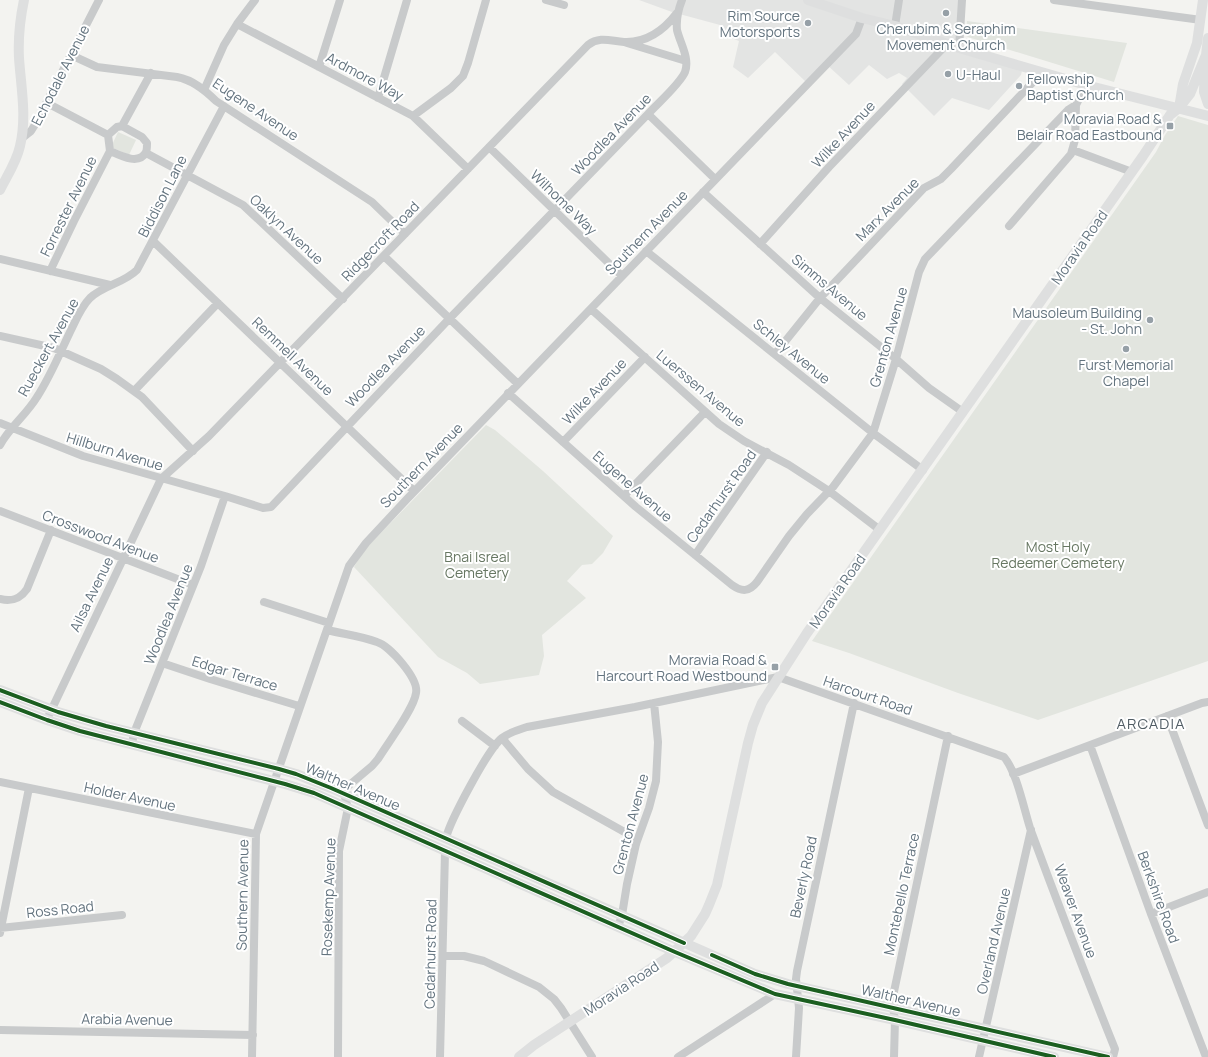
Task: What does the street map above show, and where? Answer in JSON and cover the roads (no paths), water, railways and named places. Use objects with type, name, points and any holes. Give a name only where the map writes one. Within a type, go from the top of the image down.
[{"type":"main road","points":[[22,138],[23,114],[19,46],[24,0]]},
{"type":"main road","points":[[808,0],[862,18],[895,26],[959,48],[1086,86],[1208,116]]},
{"type":"main road","points":[[1179,108],[1183,84],[1197,43],[1203,0]]},
{"type":"main road","name":"Moravia Road","points":[[519,1057],[534,1045],[642,976],[675,952],[698,927],[717,885],[748,743],[753,725],[762,703],[778,677],[880,530],[1132,172],[1170,115],[1179,108],[1190,94],[1206,55],[1208,38]]},
{"type":"main road","points":[[1206,55],[1204,92],[1208,104]]},
{"type":"main road","name":"Echodale Avenue","points":[[0,190],[3,176],[17,155],[22,138]]},
{"type":"main road","name":"Walther Avenue","points":[[0,690],[51,709],[106,726],[296,774],[756,974],[796,986],[1108,1057]]},
{"type":"main road","name":"Walther Avenue","points":[[0,702],[80,732],[275,781],[314,793],[445,852],[775,994],[1054,1057]]},
{"type":"main road","points":[[445,852],[446,838]]},
{"type":"street","name":"Echodale Avenue","points":[[22,138],[31,131],[47,103],[99,0]]},
{"type":"street","points":[[204,90],[224,44],[255,0]]},
{"type":"street","points":[[319,67],[340,0]]},
{"type":"street","points":[[378,98],[407,0]]},
{"type":"street","points":[[413,116],[451,88],[463,76],[486,0]]},
{"type":"street","points":[[546,0],[564,5]]},
{"type":"street","points":[[682,0],[677,13],[678,31],[686,62]]},
{"type":"street","points":[[895,26],[899,0]]},
{"type":"street","points":[[959,48],[962,0]]},
{"type":"street","points":[[1054,0],[1201,20]]},
{"type":"street","name":"Ridgecroft Road","points":[[625,42],[644,39],[655,34],[670,23],[677,13]]},
{"type":"street","name":"Southern Avenue","points":[[252,1057],[256,834],[347,570],[354,558],[414,491],[856,34],[862,18]]},
{"type":"street","name":"Ardmore Way","points":[[237,24],[413,116],[468,169]]},
{"type":"street","name":"Ridgecroft Road","points":[[161,479],[193,451],[281,363],[592,42],[602,39],[625,42],[686,62]]},
{"type":"street","name":"Wilke Avenue","points":[[760,244],[829,167],[947,44]]},
{"type":"street","name":"Eugene Avenue","points":[[71,55],[97,68],[184,78],[204,90],[224,106],[372,202],[406,234]]},
{"type":"street","name":"Woodlea Avenue","points":[[132,744],[134,733],[209,544],[225,496],[263,508],[271,507],[346,426],[648,114],[682,77],[686,69],[686,62]]},
{"type":"street","name":"Marx Avenue","points":[[775,354],[820,298],[926,187],[941,179],[951,169],[1033,82],[1040,72]]},
{"type":"street","points":[[122,126],[151,73]]},
{"type":"street","points":[[1009,226],[1066,161],[1073,150],[1075,140],[1076,105],[1086,86]]},
{"type":"street","points":[[47,103],[108,135],[116,127],[122,126],[142,137],[147,143],[146,153],[141,157],[130,158],[110,151]]},
{"type":"street","name":"Grenton Avenue","points":[[745,591],[754,586],[789,536],[833,487],[873,433],[896,359],[919,272],[925,259],[1068,110],[1076,105]]},
{"type":"street","name":"Biddison Lane","points":[[110,285],[128,278],[137,270],[224,106]]},
{"type":"street","points":[[648,114],[715,179]]},
{"type":"street","name":"Forrester Avenue","points":[[50,271],[110,151],[108,135]]},
{"type":"street","name":"Wilhome Way","points":[[489,147],[622,276]]},
{"type":"street","points":[[1073,150],[1132,172]]},
{"type":"street","name":"Oaklyn Avenue","points":[[146,153],[243,205],[343,299]]},
{"type":"street","name":"Simms Avenue","points":[[703,192],[820,298],[896,359],[929,388],[963,412]]},
{"type":"street","name":"Remmell Avenue","points":[[153,241],[414,491]]},
{"type":"street","name":"Schley Avenue","points":[[646,251],[873,433],[923,470]]},
{"type":"street","points":[[384,256],[518,384]]},
{"type":"street","points":[[0,259],[110,285]]},
{"type":"street","name":"Rueckert Avenue","points":[[0,445],[11,428],[37,397],[75,321],[86,303],[97,293],[110,285]]},
{"type":"street","points":[[134,390],[218,303]]},
{"type":"street","name":"Luerssen Avenue","points":[[591,309],[705,412],[731,432],[768,452],[829,491],[880,530]]},
{"type":"street","points":[[0,336],[61,350],[101,369],[134,390],[193,451]]},
{"type":"street","name":"Wilke Avenue","points":[[563,442],[644,357]]},
{"type":"street","name":"Eugene Avenue","points":[[508,393],[624,496],[732,585],[745,591]]},
{"type":"street","points":[[624,496],[705,412]]},
{"type":"street","name":"Hillburn Avenue","points":[[0,423],[83,456],[225,496]]},
{"type":"street","name":"Cedarhurst Road","points":[[695,555],[768,452]]},
{"type":"street","name":"Ailsa Avenue","points":[[47,720],[161,479]]},
{"type":"street","name":"Crosswood Avenue","points":[[0,511],[193,585]]},
{"type":"street","points":[[0,599],[14,600],[24,594],[51,530]]},
{"type":"street","points":[[264,602],[328,626],[378,642],[385,646],[412,676],[417,691],[412,706],[378,759],[347,788],[344,794]]},
{"type":"street","name":"Edgar Terrace","points":[[162,663],[299,706]]},
{"type":"street","points":[[446,838],[448,831],[483,764],[502,738],[511,732],[778,677]]},
{"type":"street","name":"Harcourt Road","points":[[778,677],[1001,755],[1008,761],[1013,774]]},
{"type":"street","name":"Grenton Avenue","points":[[618,926],[622,915],[636,844],[653,793],[658,769],[658,742],[654,702]]},
{"type":"street","points":[[1013,774],[1208,702]]},
{"type":"street","name":"Beverly Road","points":[[796,1057],[799,1008],[796,986],[797,971],[854,703]]},
{"type":"street","points":[[1167,716],[1208,825]]},
{"type":"street","points":[[462,721],[495,746]]},
{"type":"street","name":"Montebello Terrace","points":[[894,1057],[895,1020],[892,1001],[948,736]]},
{"type":"street","points":[[502,738],[528,769],[552,792],[628,834],[636,844]]},
{"type":"street","name":"Berkshire Road","points":[[1090,745],[1151,914],[1206,1057]]},
{"type":"street","name":"Weaver Avenue","points":[[1013,774],[1031,830],[1115,1049],[1113,1057]]},
{"type":"street","name":"Holder Avenue","points":[[0,782],[256,834]]},
{"type":"street","points":[[0,930],[29,788]]},
{"type":"street","name":"Rosekemp Avenue","points":[[338,1057],[339,851],[348,808],[344,794]]},
{"type":"street","name":"Overland Avenue","points":[[979,1057],[1031,830]]},
{"type":"street","name":"Cedarhurst Road","points":[[440,1057],[445,852]]},
{"type":"street","points":[[1151,914],[1208,892]]},
{"type":"street","name":"Ross Road","points":[[0,930],[122,915]]},
{"type":"street","points":[[443,956],[464,956],[484,961],[539,987],[554,999],[592,1057]]},
{"type":"street","points":[[678,1057],[775,994]]},
{"type":"street","name":"Arabia Avenue","points":[[0,1030],[252,1035]]},
{"type":"place","name":"Cherubim & Seraphim Movement Church","points":[[946,13]]},
{"type":"place","name":"Rim Source Motorsports","points":[[808,23]]},
{"type":"place","name":"U-Haul","points":[[948,74]]},
{"type":"place","name":"Fellowship Baptist Church","points":[[1019,86]]},
{"type":"place","name":"Moravia Road & Belair Road Eastbound","points":[[1170,126]]},
{"type":"place","name":"Mausoleum Building - St. John","points":[[1150,320]]},
{"type":"place","name":"Furst Memorial Chapel","points":[[1126,349]]},
{"type":"place","name":"Moravia Road & Harcourt Road Westbound","points":[[775,667]]},
{"type":"district","name":"ARCADIA","points":[[1151,723]]},
{"type":"park label","name":"Most Holy Redeemer Cemetery","points":[[1058,554]]},
{"type":"park label","name":"Bnai Isreal Cemetery","points":[[477,564]]}]
